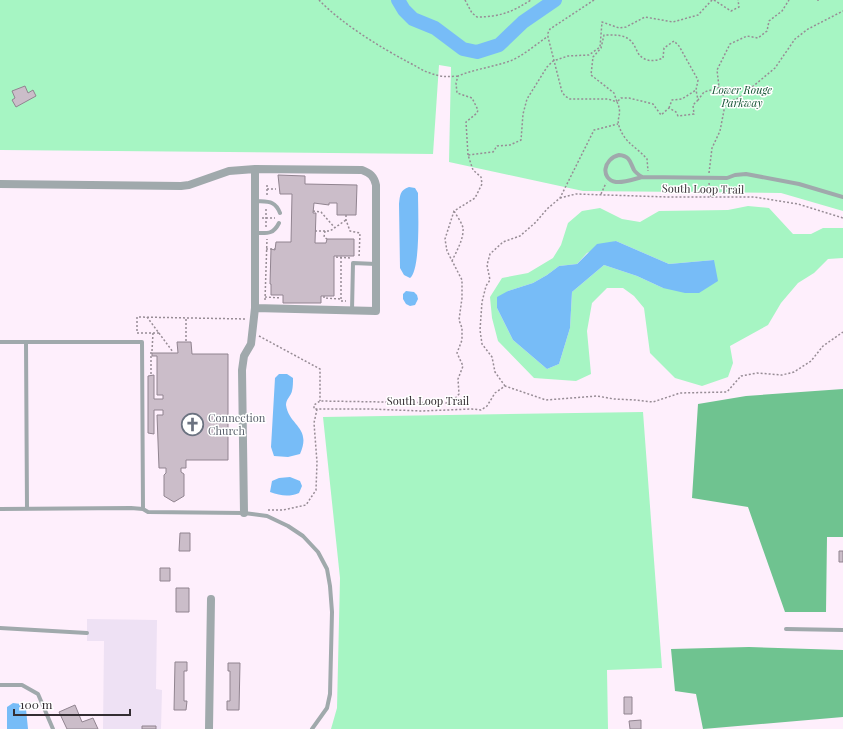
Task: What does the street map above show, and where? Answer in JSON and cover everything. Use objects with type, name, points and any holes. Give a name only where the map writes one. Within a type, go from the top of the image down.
[{"type":"street","points":[[0,184],[181,186],[189,185],[229,171],[255,168],[362,170],[370,173],[375,179],[376,185],[376,311],[255,308]]},
{"type":"street","points":[[244,513],[242,370],[244,356],[251,344],[255,308],[255,168]]},
{"type":"street","points":[[209,729],[212,599]]},
{"type":"lane","points":[[642,177],[635,171],[631,161],[628,158],[619,155],[610,158],[607,162],[606,171],[613,181],[622,182],[642,177],[727,178],[735,175],[746,174],[799,184],[843,197]]},
{"type":"lane","points":[[255,201],[270,202],[277,206],[280,214]]},
{"type":"lane","points":[[254,233],[269,233],[276,230],[280,223]]},
{"type":"lane","points":[[352,310],[353,263],[376,264]]},
{"type":"lane","points":[[0,342],[142,342],[143,509]]},
{"type":"lane","points":[[26,342],[27,509]]},
{"type":"lane","points":[[0,509],[143,509],[148,512],[244,513],[267,516],[288,526],[303,536],[318,552],[327,569],[332,612],[330,694],[327,708],[312,729]]},
{"type":"lane","points":[[0,628],[87,633]]},
{"type":"lane","points":[[786,629],[843,630]]},
{"type":"lane","points":[[0,685],[22,685],[38,694],[54,729]]},
{"type":"path","points":[[320,0],[328,9],[355,29],[398,56],[430,73],[446,77],[458,76],[511,60],[548,37]]},
{"type":"path","points":[[465,0],[476,17],[489,17],[500,16],[531,0]]},
{"type":"path","points":[[594,0],[550,29],[548,37],[553,61],[562,92],[565,96],[570,98],[608,99],[616,102]]},
{"type":"path","points":[[468,155],[492,152],[497,146],[510,146],[521,140],[523,114],[527,99],[548,67],[553,61],[568,56],[589,55],[600,47],[602,22],[618,28],[626,27],[645,17],[673,22],[698,15],[713,0],[731,11],[739,7],[738,0]]},
{"type":"path","points":[[727,102],[719,87],[718,70],[730,44],[747,36],[758,38],[767,31],[769,21],[782,11],[789,0]]},
{"type":"path","points":[[711,197],[709,164],[712,148],[720,132],[725,105],[727,102],[739,98],[775,68],[795,39],[808,29],[843,11]]},
{"type":"path","points":[[648,177],[647,159],[639,150],[626,142],[618,124],[620,108],[616,102],[614,93],[591,76],[593,57],[601,48],[604,35],[619,35],[631,41],[639,55],[645,60],[655,61],[663,58],[664,48],[674,41],[679,46],[698,80],[696,90],[698,100]]},
{"type":"path","points":[[452,261],[459,245],[463,227],[454,211],[475,198],[482,184],[481,177],[473,170],[468,155],[466,122],[477,113],[478,110],[472,98],[458,93],[456,83],[458,76]]},
{"type":"path","points":[[669,108],[676,112],[678,116],[694,114],[693,105],[704,92],[715,90],[719,87]]},
{"type":"path","points":[[616,102],[621,98],[629,98],[653,104],[661,115],[669,108],[672,100],[682,99],[696,90]]},
{"type":"path","points":[[618,124],[594,130],[560,198],[520,236],[503,242],[490,254],[487,265],[490,280],[486,286],[482,302],[480,330],[482,344],[492,357],[495,372],[505,386],[546,400],[597,396],[653,402],[680,393],[727,392],[741,376],[757,373],[782,375],[794,372],[811,361],[824,346],[843,332]]},
{"type":"path","points":[[600,194],[604,184],[610,178]]},
{"type":"path","points":[[267,189],[276,189]]},
{"type":"path","name":"South Loop Trail","points":[[560,198],[576,194],[754,197],[798,204],[843,218]]},
{"type":"path","points":[[266,207],[266,229]]},
{"type":"path","points":[[313,211],[321,212],[335,228]]},
{"type":"path","name":"South Loop Trail","points":[[320,401],[451,403],[459,394],[458,379],[463,366],[457,353],[462,340],[462,328],[459,320],[462,298],[462,280],[446,251],[445,239],[454,211]]},
{"type":"path","points":[[336,257],[359,258],[360,233],[350,231],[346,220],[346,215]]},
{"type":"path","points":[[265,218],[274,218]]},
{"type":"path","points":[[315,231],[330,231],[346,220]]},
{"type":"path","points":[[325,231],[324,237],[326,239]]},
{"type":"path","points":[[265,302],[266,239],[272,238]]},
{"type":"path","points":[[266,249],[275,249]]},
{"type":"path","points":[[341,257],[341,301],[350,301]]},
{"type":"path","points":[[324,296],[324,298],[341,298]]},
{"type":"path","points":[[265,297],[281,298]]},
{"type":"path","points":[[159,333],[137,333],[137,317],[231,318],[253,320]]},
{"type":"path","points":[[147,317],[173,352]]},
{"type":"path","points":[[186,317],[186,341]]},
{"type":"path","points":[[252,332],[320,369],[320,401],[314,405],[314,409],[317,409],[314,423],[317,462],[316,490],[306,505],[283,510],[268,510]]},
{"type":"path","points":[[151,374],[153,333]]},
{"type":"path","name":"South Loop Trail","points":[[317,409],[421,411],[481,410],[487,406],[495,393],[505,386]]},
{"type":"shaded area","points":[[87,619],[157,620],[156,689],[162,690],[161,729],[103,729],[104,641],[87,641]]},
{"type":"green space","name":"Lower Rouge Parkway","points":[[0,0],[843,0],[843,211],[781,193],[583,191],[449,162],[451,67],[439,65],[433,154],[0,150]]},
{"type":"green space","points":[[748,206],[769,208],[793,234],[811,234],[823,228],[843,228],[843,258],[828,259],[814,273],[798,283],[781,303],[768,325],[730,346],[733,363],[728,377],[702,386],[675,378],[650,353],[644,308],[634,296],[623,288],[607,288],[592,303],[587,331],[591,374],[576,381],[534,378],[498,341],[492,318],[490,297],[502,278],[528,273],[553,258],[561,245],[568,223],[582,211],[600,208],[622,219],[640,222],[659,211],[728,210]],"holes":[[[616,241],[669,264],[714,260],[663,288],[637,276],[604,265],[572,292],[570,328],[559,364],[547,369],[513,340],[497,308],[508,291],[533,283],[559,266],[577,264],[587,253]]]},
{"type":"green space","points":[[843,389],[843,537],[827,537],[826,612],[785,612],[748,507],[692,498],[698,404],[746,396]]},
{"type":"green space","points":[[643,412],[662,668],[607,670],[608,729],[331,729],[337,708],[340,578],[323,417]]},
{"type":"green space","points":[[749,647],[843,650],[843,717],[703,729],[696,694],[675,691],[671,649]]},
{"type":"water","points":[[409,187],[415,188],[418,193],[418,238],[416,263],[414,273],[410,278],[404,275],[400,268],[399,204],[401,193]]},
{"type":"water","points":[[616,241],[669,264],[714,260],[718,281],[699,293],[685,293],[663,288],[637,276],[604,265],[572,292],[570,328],[559,364],[547,369],[513,340],[497,308],[497,297],[508,291],[533,283],[559,266],[577,264],[597,244]]},
{"type":"water","points":[[406,291],[414,292],[417,295],[418,299],[415,305],[410,306],[406,304],[403,299],[403,294]]},
{"type":"water","points":[[279,374],[287,374],[293,378],[292,391],[286,405],[291,418],[302,432],[303,438],[303,445],[300,454],[288,457],[274,456],[271,447],[275,378]]},
{"type":"water","points":[[290,477],[300,481],[302,486],[299,493],[285,496],[270,492],[272,481],[279,478]]},
{"type":"water","points":[[13,703],[21,704],[26,709],[28,729],[7,729],[7,707]]},
{"type":"building","points":[[25,86],[28,93],[33,90],[36,96],[16,107],[12,100],[15,98],[12,91]]},
{"type":"building","points":[[278,175],[305,176],[305,184],[357,185],[356,215],[337,215],[337,203],[329,203],[329,205],[314,203],[313,213],[316,213],[315,243],[326,243],[327,239],[354,239],[354,256],[334,256],[334,296],[321,296],[321,303],[283,303],[283,295],[271,295],[271,249],[275,250],[276,242],[291,242],[292,194],[280,194]]},
{"type":"building","name":"Connection Church","points":[[177,342],[191,342],[192,354],[228,354],[228,460],[186,460],[186,468],[181,468],[181,472],[184,474],[184,496],[174,502],[164,496],[164,475],[166,473],[166,468],[159,468],[157,415],[163,415],[163,410],[154,410],[154,434],[148,433],[148,376],[154,375],[154,399],[163,399],[163,395],[157,395],[157,356],[152,356],[152,353],[178,353]]},
{"type":"building","points":[[180,533],[190,533],[190,551],[179,551]]},
{"type":"building","points":[[839,551],[843,551],[843,562],[839,562]]},
{"type":"building","points":[[160,568],[170,568],[170,581],[160,581]]},
{"type":"building","points":[[176,588],[189,588],[189,612],[176,612]]},
{"type":"building","points":[[175,662],[187,662],[187,671],[184,671],[184,701],[187,701],[186,710],[174,710]]},
{"type":"building","points":[[228,663],[240,663],[239,710],[227,710],[227,701],[230,701],[230,671],[228,671]]},
{"type":"building","points":[[624,697],[632,697],[632,714],[624,714]]},
{"type":"building","points":[[75,705],[82,722],[93,718],[98,729],[67,729],[59,712]]},
{"type":"building","points":[[641,720],[641,729],[630,729],[629,721]]},
{"type":"building","points":[[142,726],[156,726],[156,729],[142,729]]},
{"type":"waterway","points":[[398,0],[404,10],[413,19],[435,28],[463,49],[477,52],[499,45],[523,22],[555,0]]},
{"type":"place","name":"Connection Church","points":[[193,424]]}]
